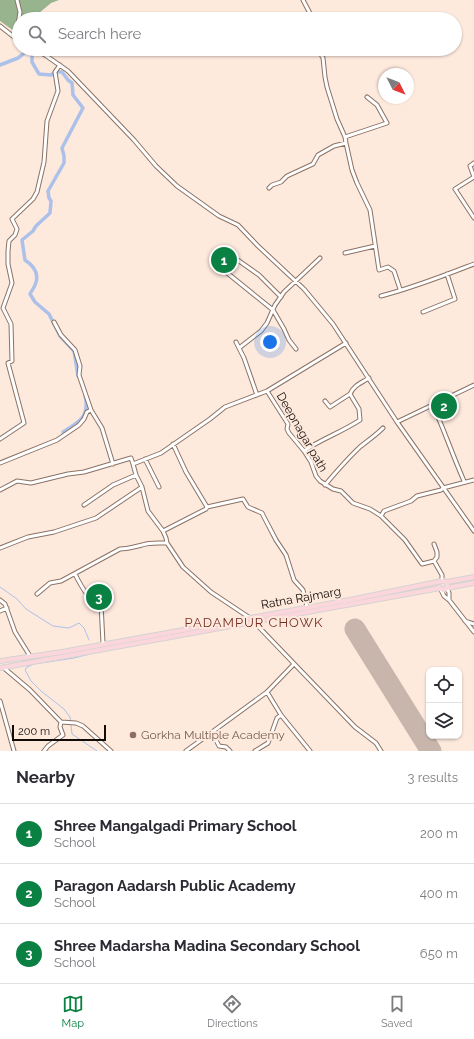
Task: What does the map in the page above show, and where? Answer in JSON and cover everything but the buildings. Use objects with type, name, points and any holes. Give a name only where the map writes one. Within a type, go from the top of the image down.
[{"type":"main road","name":"Ratna Rajmarg","points":[[474,576],[112,643],[103,643],[62,652],[30,656],[0,662],[1,668],[440,589],[445,590],[447,588],[474,583]]},
{"type":"main road","points":[[440,589],[443,582],[448,585],[447,588]]},
{"type":"street","points":[[17,0],[20,12]]},
{"type":"street","points":[[303,0],[309,12]]},
{"type":"street","points":[[0,26],[12,36]]},
{"type":"street","points":[[46,56],[68,71],[134,140],[156,166],[177,186],[219,216],[238,225],[258,246],[304,288],[334,324],[397,422],[474,531]]},
{"type":"street","points":[[322,56],[324,77],[327,87],[337,119],[345,137],[357,183],[370,210],[379,270],[388,267],[394,272],[400,289]]},
{"type":"street","points":[[0,439],[24,423],[8,363],[12,361],[11,324],[3,308],[12,283],[8,264],[8,251],[9,241],[15,235],[17,229],[12,219],[33,200],[37,192],[44,162],[47,121],[58,92],[55,72],[60,66]]},
{"type":"street","points":[[345,137],[387,123],[377,105],[366,97]]},
{"type":"street","points":[[269,188],[272,185],[281,182],[287,176],[313,164],[318,155],[334,146],[346,143]]},
{"type":"street","points":[[474,163],[470,166],[474,176],[455,189],[474,218]]},
{"type":"street","points":[[345,253],[375,246]]},
{"type":"street","points":[[232,256],[259,275],[281,296]]},
{"type":"street","points":[[239,348],[261,331],[267,323],[281,296],[320,258]]},
{"type":"street","points":[[381,296],[400,289],[421,284],[474,264]]},
{"type":"street","points":[[226,272],[273,310],[289,340],[296,349]]},
{"type":"street","points":[[423,312],[455,299],[447,274]]},
{"type":"street","points":[[54,322],[61,335],[75,350],[80,366],[79,375],[91,410],[102,428],[113,464]]},
{"type":"street","points":[[236,342],[244,358],[257,395]]},
{"type":"street","points":[[133,464],[161,453],[210,420],[225,407],[267,391],[346,343]]},
{"type":"street","points":[[325,402],[330,407],[350,394],[357,384],[369,378]]},
{"type":"street","points":[[397,422],[474,385]]},
{"type":"street","name":"Deepnagar path","points":[[267,391],[288,424],[287,429],[289,433],[311,462],[316,476],[325,485],[341,491],[353,503],[370,509],[381,516],[405,540],[422,564],[434,561]]},
{"type":"street","points":[[304,451],[310,446],[346,430],[360,420],[359,409],[350,394]]},
{"type":"street","points":[[433,405],[447,436],[457,467],[464,482]]},
{"type":"street","points":[[0,463],[58,440],[79,425],[87,412],[91,410]]},
{"type":"street","points":[[325,485],[339,468],[383,428]]},
{"type":"street","points":[[173,444],[186,472],[207,507]]},
{"type":"street","points":[[0,490],[16,481],[38,481],[84,472],[130,458],[142,487],[148,511],[163,531],[167,543],[188,572],[211,592],[254,622],[355,727],[371,738],[380,749],[375,751]]},
{"type":"street","points":[[146,459],[158,486]]},
{"type":"street","points":[[84,505],[113,485],[136,475]]},
{"type":"street","points":[[381,516],[384,511],[411,501],[417,496],[474,480]]},
{"type":"street","points":[[0,548],[28,537],[54,532],[96,518],[142,487]]},
{"type":"street","points":[[163,531],[206,509],[207,507],[243,499],[248,507],[262,513],[286,556],[294,580],[303,590],[307,607]]},
{"type":"street","points":[[37,594],[50,583],[62,581],[120,549],[128,549],[142,544],[156,542],[167,543]]},
{"type":"street","points":[[434,544],[437,552],[437,557],[434,561],[442,575],[443,582]]},
{"type":"street","points":[[75,574],[91,599],[96,603],[101,604],[103,643]]},
{"type":"street","points":[[447,588],[449,600]]},
{"type":"street","points":[[440,589],[444,596],[449,600],[474,632]]},
{"type":"street","points":[[0,600],[5,604],[15,632],[30,656]]},
{"type":"street","points":[[0,611],[7,608]]},
{"type":"street","points":[[465,621],[474,624]]},
{"type":"street","points":[[186,751],[267,692],[294,664]]},
{"type":"street","points":[[1,668],[30,690],[60,722],[72,722],[83,726],[111,751]]},
{"type":"street","points":[[267,692],[281,715],[310,751]]},
{"type":"street","points":[[0,701],[14,751]]},
{"type":"street","points":[[255,751],[268,743],[276,718],[281,715]]},
{"type":"street","points":[[44,751],[48,746],[63,735],[60,722]]},
{"type":"street","points":[[212,732],[219,746],[226,746],[230,751]]},
{"type":"green space","points":[[0,0],[59,0],[51,3],[40,12],[12,12],[12,30],[0,21]]},
{"type":"waterway","points":[[0,65],[21,56]]},
{"type":"waterway","points":[[32,56],[32,62],[39,74],[51,75],[55,72],[62,72],[72,83],[73,95],[83,108],[62,148],[64,163],[48,191],[51,201],[50,213],[22,240],[25,260],[31,265],[37,277],[30,294],[35,302],[49,314],[60,336],[74,351],[78,376]]},
{"type":"waterway","points":[[63,432],[79,421],[85,413],[85,395]]},
{"type":"waterway","points":[[0,587],[17,599],[26,609],[53,626],[69,628],[79,623],[84,628],[89,640]]},
{"type":"waterway","points":[[41,663],[90,654]]},
{"type":"waterway","points":[[34,664],[27,667],[25,670],[31,681],[64,709],[70,717],[72,734],[97,751]]},
{"type":"runway","points":[[355,629],[431,751]]},
{"type":"place","name":"Shree Mangalgadi Primary School","points":[[224,260]]},
{"type":"place","name":"Paragon Aadarsh Public Academy","points":[[444,406]]},
{"type":"place","name":"Shree Madarsha Madina Secondary School","points":[[99,597]]},
{"type":"place","name":"Gorkha Multiple Academy","points":[[133,735]]},
{"type":"district","name":"PADAMPUR CHOWK","points":[[254,622]]}]
